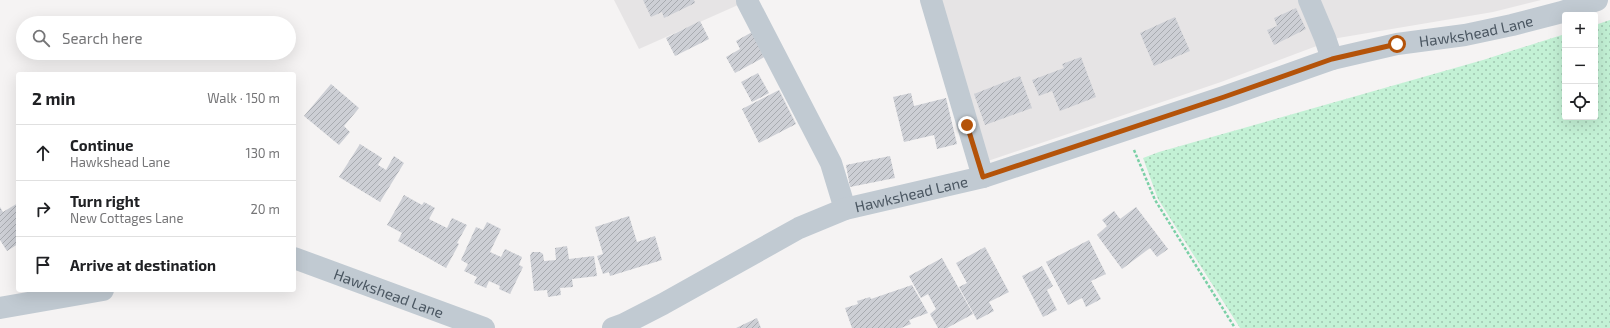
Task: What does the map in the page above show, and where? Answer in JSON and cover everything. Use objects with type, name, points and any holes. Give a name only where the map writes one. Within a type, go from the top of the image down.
[{"type":"street","points":[[931,0],[983,177]]},
{"type":"street","points":[[1309,0],[1332,59]]},
{"type":"street","name":"Hawkshead Lane","points":[[613,328],[663,304],[799,228],[845,209],[983,177],[1044,158],[1124,129],[1224,97],[1332,59],[1397,44],[1465,35],[1512,25],[1560,6],[1597,0]]},
{"type":"street","points":[[747,1],[831,163],[845,209]]},
{"type":"street","name":"Hawkshead Lane","points":[[296,259],[484,328]]},
{"type":"street","points":[[0,308],[92,292]]},
{"type":"path","points":[[1124,129],[1156,200],[1235,328]]},
{"type":"shaded area","points":[[614,0],[754,0],[747,1],[639,49]]},
{"type":"shaded area","points":[[924,0],[1541,0],[1493,12],[1338,38],[1221,82],[970,167]]},
{"type":"green space","points":[[1610,20],[1610,328],[1240,328],[1158,199],[1143,158],[1159,152],[1483,60],[1562,35],[1562,120],[1598,120],[1598,24]]},
{"type":"building","points":[[643,0],[694,0],[695,3],[664,18],[662,12],[651,17]]},
{"type":"building","points":[[1296,8],[1306,29],[1274,45],[1267,30],[1277,26],[1274,18]]},
{"type":"building","points":[[1175,17],[1190,51],[1154,66],[1140,33]]},
{"type":"building","points":[[700,21],[709,39],[675,56],[666,38]]},
{"type":"building","points":[[754,31],[768,55],[735,73],[726,57],[740,49],[736,41]]},
{"type":"building","points":[[1081,57],[1096,97],[1060,111],[1052,91],[1039,96],[1032,80],[1064,68],[1062,64]]},
{"type":"building","points":[[758,73],[769,93],[752,102],[741,82]]},
{"type":"building","points":[[1020,76],[1032,108],[985,125],[974,94]]},
{"type":"building","points":[[331,84],[359,108],[344,126],[350,132],[339,145],[304,116]]},
{"type":"building","points":[[779,90],[796,124],[759,143],[742,109]]},
{"type":"building","points":[[911,93],[914,106],[946,98],[957,144],[937,149],[934,135],[904,142],[893,97]]},
{"type":"building","points":[[360,144],[382,158],[378,165],[386,170],[394,156],[404,163],[380,202],[339,177]]},
{"type":"building","points":[[890,156],[895,178],[850,187],[846,165]]},
{"type":"building","points":[[404,195],[422,205],[424,202],[435,208],[429,219],[447,228],[452,218],[467,225],[446,268],[398,241],[402,233],[387,225]]},
{"type":"building","points":[[16,204],[16,245],[7,251],[0,240],[0,207],[3,212]]},
{"type":"building","points":[[1136,207],[1168,249],[1157,257],[1150,248],[1122,269],[1097,235],[1107,226],[1102,220],[1114,211],[1120,219]]},
{"type":"building","points":[[629,216],[637,242],[655,236],[662,260],[610,276],[609,272],[603,274],[597,256],[603,254],[595,227]]},
{"type":"building","points":[[487,222],[501,229],[490,252],[501,257],[505,249],[522,257],[519,265],[523,267],[510,294],[499,289],[500,286],[489,281],[486,288],[474,283],[477,277],[464,271],[468,264],[461,260],[476,227],[483,230]]},
{"type":"building","points":[[1089,240],[1106,274],[1091,281],[1101,299],[1086,307],[1082,298],[1068,305],[1046,262]]},
{"type":"building","points":[[567,246],[569,259],[594,256],[597,276],[572,279],[573,287],[560,288],[561,295],[548,297],[547,290],[534,291],[530,256],[532,252],[540,252],[543,254],[544,261],[556,260],[555,248]]},
{"type":"building","points":[[985,247],[1009,292],[989,302],[994,311],[977,320],[959,287],[967,283],[956,263]]},
{"type":"building","points":[[942,258],[973,314],[947,328],[938,328],[930,314],[936,309],[928,294],[921,298],[909,276]]},
{"type":"building","points":[[1042,266],[1053,286],[1047,290],[1057,310],[1043,317],[1022,276]]},
{"type":"building","points":[[912,285],[928,313],[909,320],[911,324],[901,328],[852,328],[845,308],[858,304],[857,301],[870,297],[871,299]]},
{"type":"building","points":[[757,318],[761,328],[736,328]]},
{"type":"route","points":[[967,125],[983,177],[1044,158],[1142,123],[1224,97],[1332,59],[1397,44]]}]
